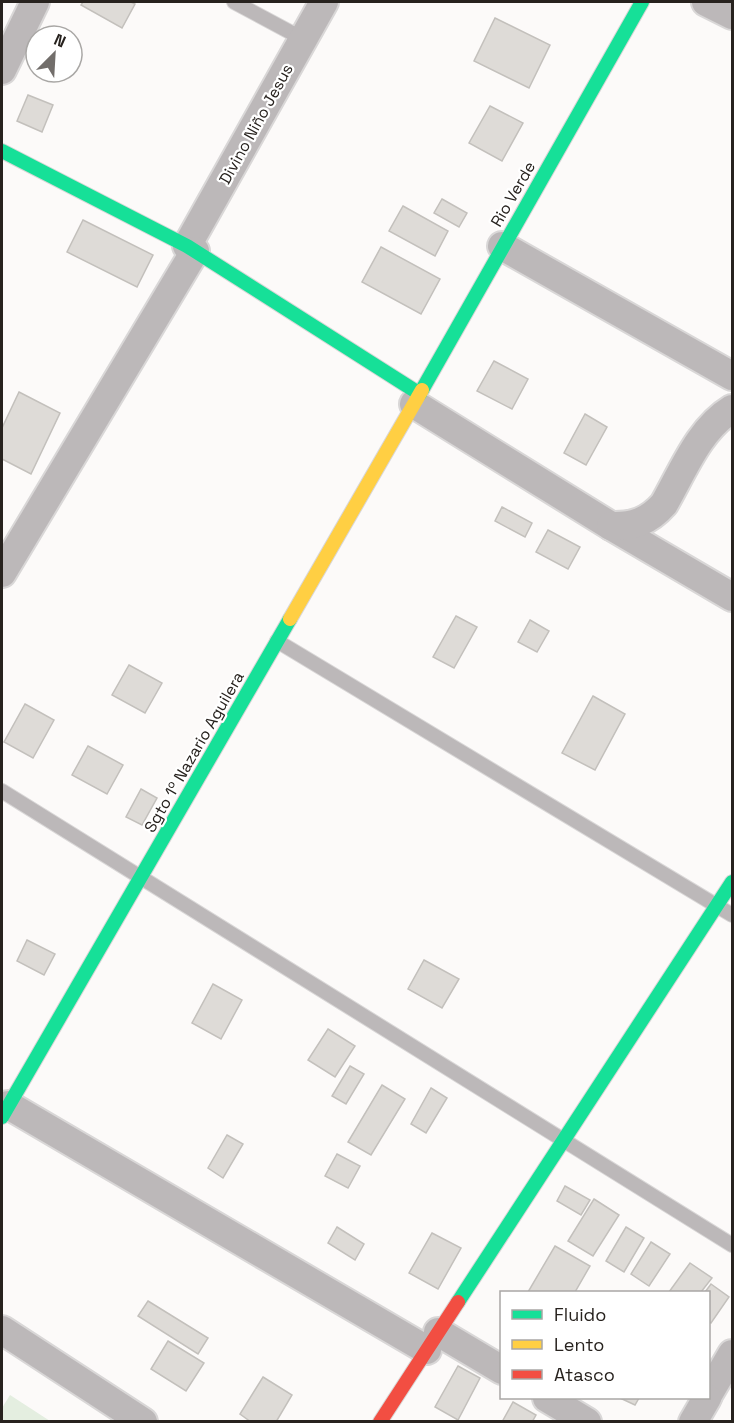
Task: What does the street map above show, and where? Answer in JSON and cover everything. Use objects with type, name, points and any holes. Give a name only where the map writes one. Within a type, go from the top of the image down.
[{"type":"street","points":[[2,70],[35,2]]},
{"type":"street","name":"Divino Niño Jesus","points":[[2,573],[191,248],[324,2]]},
{"type":"street","name":"Rio Verde","points":[[417,399],[642,2]]},
{"type":"street","points":[[706,2],[732,15]]},
{"type":"street","points":[[2,152],[191,248],[611,526],[732,597]]},
{"type":"street","points":[[502,246],[732,374]]},
{"type":"street","name":"Sgto 1º Nazario Aguilera","points":[[5,1111],[417,399]]},
{"type":"street","points":[[611,526],[637,524],[657,513],[702,437],[715,421],[732,409]]},
{"type":"street","points":[[380,1422],[732,882]]},
{"type":"street","points":[[5,1111],[432,1341],[500,1370]]},
{"type":"street","points":[[2,1330],[143,1422]]},
{"type":"street","points":[[710,1392],[732,1354]]},
{"type":"street","points":[[549,1399],[587,1422]]},
{"type":"street","points":[[693,1422],[706,1399]]},
{"type":"lane","points":[[234,2],[303,39]]},
{"type":"lane","points":[[277,641],[732,915]]},
{"type":"lane","points":[[2,791],[732,1245]]},
{"type":"green space","points":[[10,1395],[50,1421],[2,1421],[2,1408]]},
{"type":"building","points":[[83,2],[131,2],[135,4],[122,28],[81,5]]},
{"type":"building","points":[[495,18],[550,45],[529,88],[474,61]]},
{"type":"building","points":[[28,95],[53,105],[42,132],[17,121]]},
{"type":"building","points":[[490,106],[523,123],[502,161],[469,143]]},
{"type":"building","points":[[442,199],[467,213],[459,227],[434,213]]},
{"type":"building","points":[[403,206],[448,231],[435,256],[389,231]]},
{"type":"building","points":[[83,220],[153,255],[137,287],[67,252]]},
{"type":"building","points":[[381,247],[440,279],[421,314],[362,282]]},
{"type":"building","points":[[494,361],[528,379],[512,409],[477,391]]},
{"type":"building","points":[[19,392],[60,413],[31,474],[2,459],[2,428]]},
{"type":"building","points":[[585,414],[607,427],[586,465],[564,453]]},
{"type":"building","points":[[502,507],[532,523],[525,537],[495,521]]},
{"type":"building","points":[[548,530],[580,547],[568,569],[536,552]]},
{"type":"building","points":[[456,616],[477,627],[454,668],[433,657]]},
{"type":"building","points":[[530,620],[549,631],[537,652],[518,642]]},
{"type":"building","points":[[129,665],[162,683],[145,713],[112,695]]},
{"type":"building","points":[[593,696],[625,714],[595,770],[562,753]]},
{"type":"building","points":[[25,704],[54,720],[33,758],[4,742]]},
{"type":"building","points":[[88,746],[123,765],[107,794],[72,775]]},
{"type":"building","points":[[141,789],[157,798],[142,825],[126,817]]},
{"type":"building","points":[[27,940],[55,954],[44,975],[17,961]]},
{"type":"building","points":[[424,960],[459,979],[442,1008],[408,989]]},
{"type":"building","points":[[213,984],[242,1000],[221,1039],[192,1023]]},
{"type":"building","points":[[328,1029],[355,1046],[335,1077],[308,1060]]},
{"type":"building","points":[[350,1066],[364,1074],[346,1104],[332,1096]]},
{"type":"building","points":[[382,1085],[405,1099],[371,1155],[348,1142]]},
{"type":"building","points":[[431,1088],[447,1098],[426,1133],[411,1124]]},
{"type":"building","points":[[227,1135],[243,1144],[223,1178],[208,1168]]},
{"type":"building","points":[[337,1154],[360,1166],[348,1188],[325,1176]]},
{"type":"building","points":[[565,1186],[590,1200],[581,1215],[557,1201]]},
{"type":"building","points":[[594,1199],[619,1215],[593,1256],[568,1241]]},
{"type":"building","points":[[337,1227],[364,1244],[355,1260],[328,1243]]},
{"type":"building","points":[[626,1227],[644,1238],[624,1272],[606,1261]]},
{"type":"building","points":[[432,1233],[461,1248],[438,1289],[409,1273]]},
{"type":"building","points":[[651,1242],[670,1254],[649,1286],[631,1274]]},
{"type":"building","points":[[555,1246],[590,1266],[576,1291],[529,1291]]},
{"type":"building","points":[[690,1263],[712,1278],[702,1291],[670,1291]]},
{"type":"building","points":[[711,1284],[729,1297],[711,1323],[710,1291],[706,1291]]},
{"type":"building","points":[[148,1301],[208,1338],[198,1354],[138,1316]]},
{"type":"building","points":[[168,1341],[204,1363],[186,1391],[151,1369]]},
{"type":"building","points":[[458,1366],[480,1378],[458,1420],[435,1407]]},
{"type":"building","points":[[263,1377],[292,1395],[276,1422],[251,1422],[240,1414]]},
{"type":"building","points":[[622,1399],[638,1399],[635,1405]]},
{"type":"building","points":[[513,1402],[536,1415],[532,1422],[502,1422]]},
{"type":"traffic: fast","points":[[422,390],[642,2]]},
{"type":"traffic: fast","points":[[2,151],[187,246],[420,394]]},
{"type":"traffic: fast","points":[[2,1117],[290,619]]},
{"type":"traffic: fast","points":[[458,1302],[732,882]]},
{"type":"traffic: slow","points":[[290,619],[422,390]]},
{"type":"traffic: jam","points":[[380,1422],[458,1302]]}]
